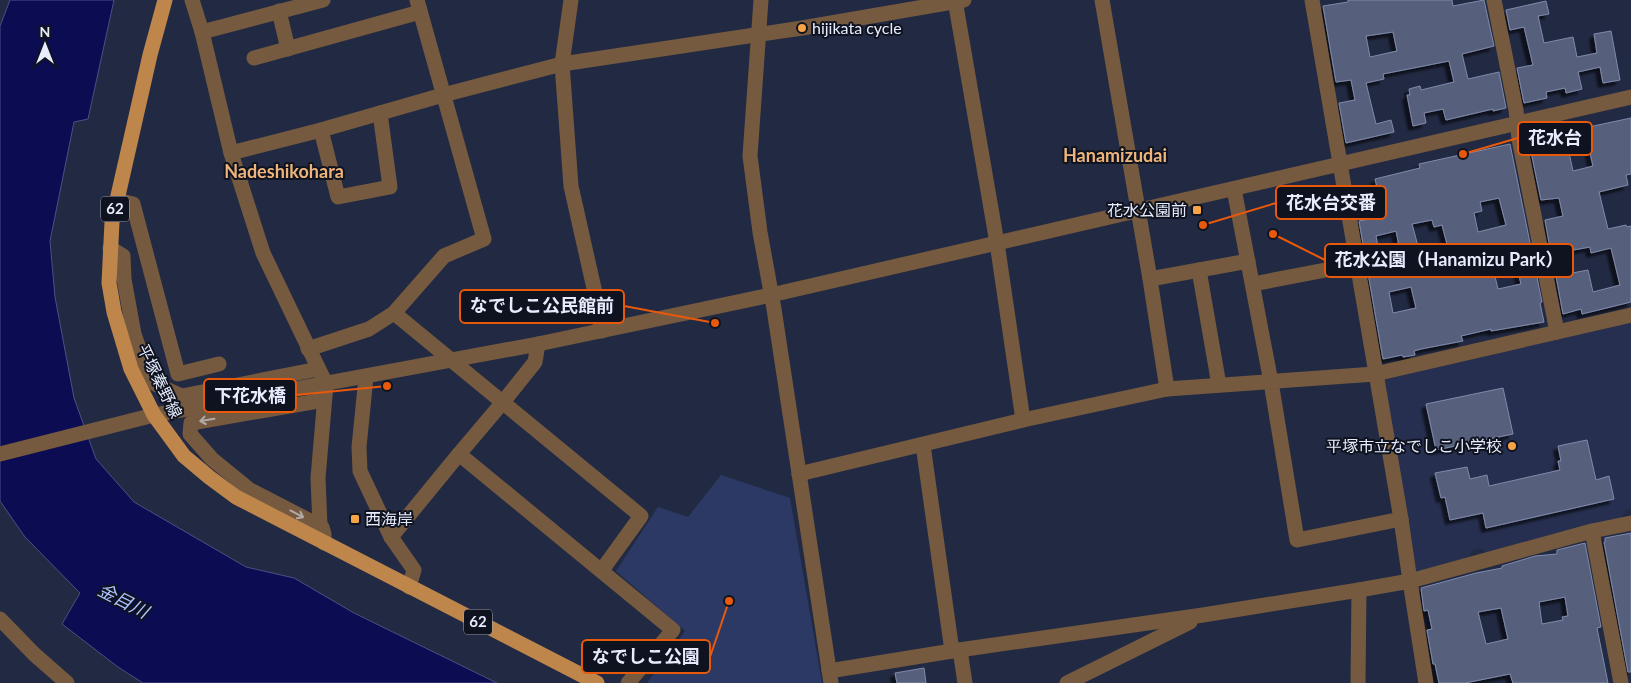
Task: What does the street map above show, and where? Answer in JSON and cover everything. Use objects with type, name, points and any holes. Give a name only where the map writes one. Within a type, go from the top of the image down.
[{"type":"main road","name":"平塚秦野線","points":[[165,0],[150,55],[112,222],[109,283],[116,321],[131,369],[154,415],[184,456],[208,477],[236,497],[597,683]]},
{"type":"street","points":[[192,0],[202,32],[231,153],[263,253],[326,384],[318,478],[320,526],[324,534],[324,543]]},
{"type":"street","points":[[202,32],[324,0]]},
{"type":"street","points":[[571,0],[562,64],[572,186],[602,331]]},
{"type":"street","points":[[761,0],[750,156],[760,232],[830,677],[956,651],[1203,615],[1410,581],[1592,531],[1631,523]]},
{"type":"street","points":[[1102,0],[1167,389]]},
{"type":"street","points":[[1312,0],[1401,519],[1426,683]]},
{"type":"street","points":[[1494,0],[1557,332]]},
{"type":"street","points":[[231,153],[562,64],[759,35],[958,1],[1023,420]]},
{"type":"street","points":[[254,58],[288,49],[418,6],[484,240],[444,256],[394,313],[369,329],[308,349]]},
{"type":"street","points":[[279,12],[288,49]]},
{"type":"street","points":[[0,454],[154,415],[538,344],[771,295],[1631,97]]},
{"type":"street","points":[[321,130],[338,197],[390,187],[380,113]]},
{"type":"street","points":[[1234,189],[1271,382],[1297,540],[1401,519]]},
{"type":"street","points":[[117,200],[133,204],[178,374],[219,364]]},
{"type":"street","points":[[110,248],[123,256],[124,279],[134,334],[147,372],[155,384],[182,396],[318,369]]},
{"type":"street","points":[[1150,279],[1248,261]]},
{"type":"street","points":[[1252,284],[1357,264]]},
{"type":"street","points":[[1199,270],[1219,385]]},
{"type":"street","points":[[394,313],[641,516],[602,570]]},
{"type":"street","points":[[798,474],[1023,420],[1167,389],[1375,374],[1631,315]]},
{"type":"street","points":[[391,537],[535,362],[538,344]]},
{"type":"street","points":[[366,377],[359,447],[360,471],[391,537],[414,570],[409,587]]},
{"type":"street","points":[[320,526],[250,490],[212,460],[190,434],[191,423],[324,400]]},
{"type":"street","points":[[924,445],[956,651],[965,683]]},
{"type":"street","points":[[459,454],[674,630],[628,683]]},
{"type":"street","points":[[1592,531],[1621,683]]},
{"type":"street","points":[[1358,683],[1359,590]]},
{"type":"street","points":[[1067,683],[1203,615]]},
{"type":"street","points":[[0,619],[34,654],[67,683]]},
{"type":"shaded area","name":"平塚市立なでしこ小学校","points":[[1631,321],[1631,509],[1626,510],[1621,518],[1487,553],[1480,548],[1473,550],[1468,558],[1419,573],[1413,569],[1382,383],[1385,378]]},
{"type":"shaded area","points":[[721,475],[790,498],[822,683],[647,683],[685,631],[616,571],[658,507],[688,517]]},
{"type":"water","name":"金目川","points":[[10,0],[114,0],[88,119],[74,122],[50,241],[55,297],[74,398],[96,459],[134,502],[246,567],[294,578],[354,613],[497,683],[143,683],[118,667],[62,624],[80,593],[25,537],[0,501],[0,26]]},
{"type":"building","points":[[1348,0],[1452,0],[1453,6],[1484,0],[1494,46],[1462,54],[1468,79],[1499,72],[1506,108],[1493,111],[1493,109],[1446,120],[1443,109],[1424,113],[1426,123],[1413,126],[1407,95],[1410,95],[1409,89],[1420,86],[1421,90],[1454,82],[1449,61],[1383,74],[1384,79],[1366,83],[1376,124],[1391,120],[1394,132],[1346,143],[1339,103],[1355,100],[1351,80],[1336,82],[1323,6],[1348,2]],"holes":[[[1393,32],[1397,51],[1370,57],[1366,36]]]},
{"type":"building","points":[[1546,1],[1549,14],[1538,16],[1544,43],[1573,37],[1577,57],[1597,53],[1594,34],[1611,31],[1620,80],[1603,83],[1600,67],[1578,72],[1582,89],[1566,93],[1565,88],[1546,92],[1547,98],[1524,103],[1517,68],[1533,65],[1524,27],[1510,30],[1506,10]]},
{"type":"building","points":[[1631,118],[1631,174],[1626,175],[1628,185],[1599,192],[1608,229],[1626,225],[1627,227],[1631,226],[1631,302],[1582,314],[1581,309],[1563,314],[1556,276],[1588,270],[1593,292],[1620,285],[1611,248],[1591,253],[1590,247],[1551,254],[1545,220],[1563,216],[1559,198],[1541,200],[1529,142],[1564,130],[1573,171],[1593,166],[1584,128]]},
{"type":"building","points":[[1510,144],[1542,302],[1540,303],[1544,322],[1491,331],[1491,329],[1461,336],[1463,341],[1414,351],[1415,355],[1403,357],[1402,355],[1383,359],[1359,221],[1384,216],[1375,179],[1420,168],[1419,164]],"holes":[[[1499,198],[1506,225],[1478,232],[1474,213],[1482,211],[1480,202]],[[1432,220],[1434,227],[1442,225],[1452,263],[1429,269],[1423,245],[1418,246],[1412,224]],[[1396,231],[1400,251],[1380,257],[1376,236]],[[1516,263],[1521,284],[1498,289],[1493,268]],[[1411,287],[1416,308],[1393,313],[1389,292]]]},
{"type":"building","points":[[1503,388],[1513,434],[1436,450],[1426,404]]},
{"type":"building","points":[[1587,440],[1596,480],[1609,476],[1614,499],[1486,528],[1483,513],[1450,520],[1445,497],[1441,498],[1435,473],[1467,467],[1470,479],[1487,475],[1489,486],[1560,470],[1558,461],[1561,461],[1558,446]]},
{"type":"building","points":[[1631,533],[1631,672],[1628,672],[1604,542],[1605,538]]},
{"type":"building","points":[[1585,543],[1601,627],[1597,628],[1608,683],[1513,683],[1510,674],[1465,683],[1439,683],[1435,664],[1433,664],[1427,630],[1432,629],[1428,610],[1424,611],[1421,588],[1502,568],[1502,566],[1535,556],[1557,554],[1557,550]],"holes":[[[1565,597],[1568,616],[1562,617],[1563,620],[1542,624],[1539,602]],[[1501,608],[1508,639],[1486,644],[1478,612]]]},
{"type":"building","points":[[924,668],[926,683],[897,683],[895,673]]},
{"type":"place","name":"hijikata cycle","points":[[802,28]]},
{"type":"place","name":"花水台","points":[[1463,154]]},
{"type":"place","name":"花水公園前","points":[[1197,210]]},
{"type":"place","name":"花水台交番","points":[[1203,225]]},
{"type":"place","name":"花水公園（Hanamizu Park）","points":[[1273,234]]},
{"type":"place","name":"なでしこ公民館前","points":[[715,323]]},
{"type":"place","name":"下花水橋","points":[[387,386]]},
{"type":"place","name":"平塚市立なでしこ小学校","points":[[1512,446]]},
{"type":"place","name":"西海岸","points":[[355,519]]},
{"type":"place","name":"なでしこ公園","points":[[729,601]]},
{"type":"district","name":"Hanamizudai","points":[[1115,156]]},
{"type":"district","name":"Nadeshikohara","points":[[284,172]]}]
